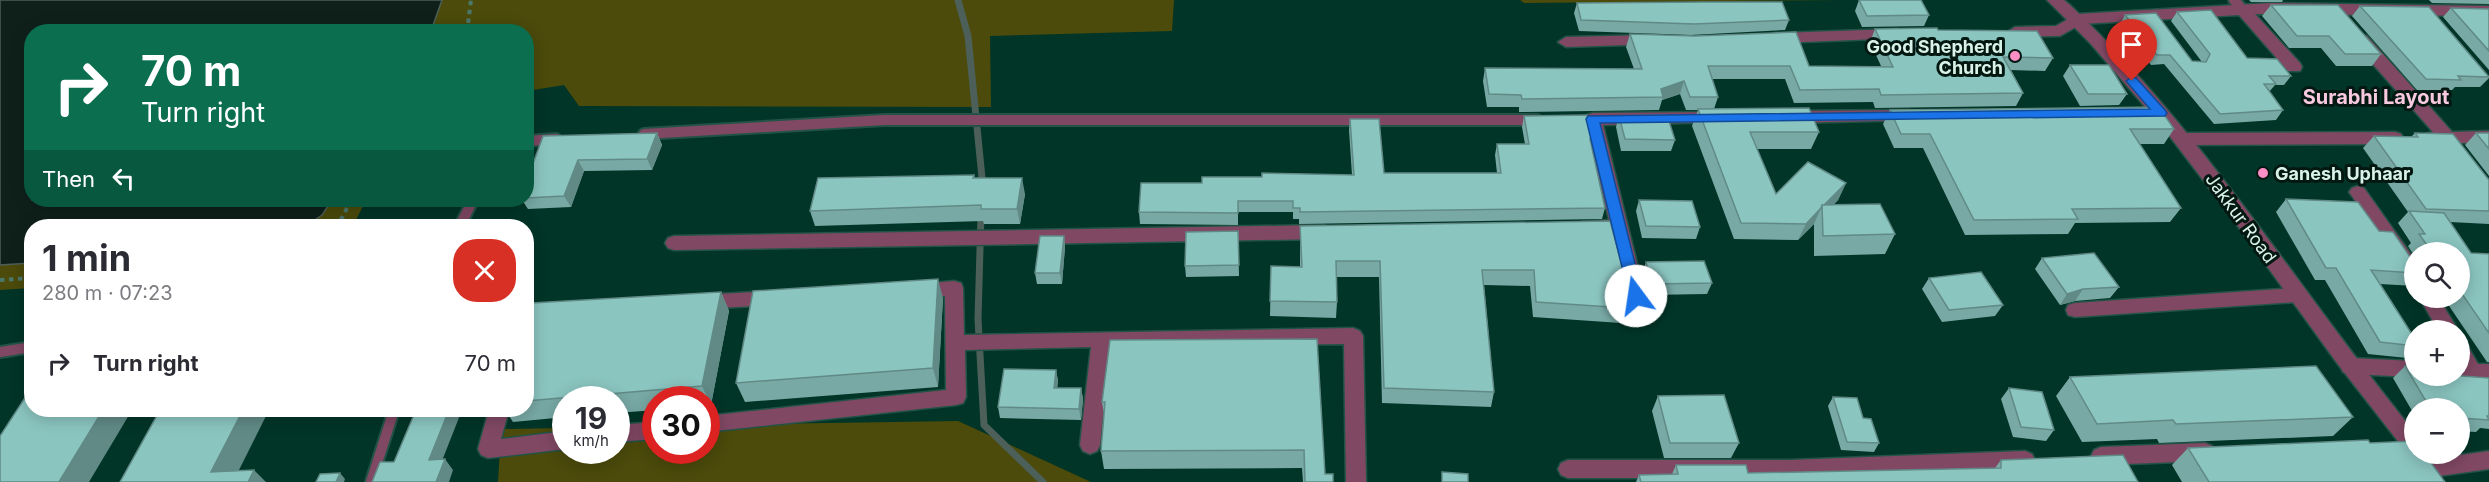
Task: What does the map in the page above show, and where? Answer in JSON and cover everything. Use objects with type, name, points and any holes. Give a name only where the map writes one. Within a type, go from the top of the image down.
[{"type":"street","name":"Jakkur Road","points":[[2055,0],[2077,19],[2184,139],[2297,295],[2404,434]]},
{"type":"street","points":[[2330,4],[2461,156]]},
{"type":"street","points":[[2002,32],[2060,31],[2077,19],[2157,9],[2238,5],[2421,5],[2489,11]]},
{"type":"street","points":[[2238,5],[2294,67]]},
{"type":"street","points":[[2421,5],[2439,26]]},
{"type":"street","points":[[2157,9],[2168,31]]},
{"type":"street","points":[[1760,39],[1910,34]]},
{"type":"street","points":[[1566,42],[1620,39],[1668,41]]},
{"type":"street","points":[[2137,113],[2161,113]]},
{"type":"street","points":[[1770,117],[1924,116]]},
{"type":"street","points":[[1636,296],[1619,227],[1587,119],[1735,118]]},
{"type":"street","points":[[2184,139],[2489,137]]},
{"type":"street","points":[[2358,192],[2404,258]]},
{"type":"street","points":[[1571,228],[1619,227]]},
{"type":"street","points":[[674,243],[1346,231]]},
{"type":"street","points":[[720,422],[956,397],[960,343],[954,288],[894,291]]},
{"type":"street","points":[[2075,310],[2297,295]]},
{"type":"street","points":[[681,303],[788,297]]},
{"type":"street","points":[[960,343],[1353,336],[1356,482]]},
{"type":"street","points":[[1090,445],[1101,339]]},
{"type":"street","points":[[2350,366],[2404,368]]},
{"type":"street","points":[[497,417],[488,448],[552,441]]},
{"type":"street","points":[[2388,445],[2404,451]]},
{"type":"street","points":[[2077,458],[2220,452]]},
{"type":"street","points":[[1568,469],[1790,469],[2041,459]]},
{"type":"street","points":[[2470,460],[2489,460]]},
{"type":"lane","points":[[632,135],[884,120],[1326,122],[1546,120]]},
{"type":"lane","points":[[534,141],[561,139]]},
{"type":"lane","points":[[0,352],[24,349]]},
{"type":"lane","points":[[371,482],[392,417]]},
{"type":"path","points":[[468,24],[471,0]]},
{"type":"path","points":[[0,280],[24,278]]},
{"type":"shaded area","points":[[0,0],[442,0],[433,24],[24,24],[24,207],[327,207],[316,219],[24,219],[24,263],[0,265]]},
{"type":"shaded area","points":[[442,0],[1174,0],[1172,31],[990,36],[991,107],[579,106],[564,85],[534,90],[534,24],[434,24]]},
{"type":"shaded area","points":[[1520,0],[1842,0],[1524,3]]},
{"type":"shaded area","points":[[327,207],[362,207],[356,219],[316,219]]},
{"type":"shaded area","points":[[24,263],[24,288],[0,290],[0,265]]},
{"type":"shaded area","points":[[958,421],[1091,482],[498,482],[501,429],[552,428],[552,464],[630,464],[630,427],[642,426],[642,464],[720,464],[720,425]]},
{"type":"building","points":[[1859,0],[1921,0],[1929,15],[1867,16]]},
{"type":"building","points":[[1782,2],[1789,20],[1694,24],[1581,20],[1577,3]]},
{"type":"building","points":[[2271,5],[2338,5],[2381,54],[2345,54],[2329,36],[2297,36]]},
{"type":"building","points":[[2360,6],[2429,7],[2489,77],[2458,76],[2461,80],[2426,79]]},
{"type":"building","points":[[2451,8],[2489,9],[2489,51]]},
{"type":"building","points":[[2211,10],[2247,58],[2277,59],[2291,76],[2269,76],[2276,84],[2264,84],[2283,110],[2220,114],[2170,55],[2157,55],[2125,15],[2156,13],[2192,61],[2206,62],[2210,54],[2177,12]]},
{"type":"building","points":[[1937,28],[1938,30],[2037,31],[2053,58],[2003,57],[2023,93],[1881,95],[1879,89],[1800,90],[1790,66],[1708,66],[1718,97],[1690,97],[1684,81],[1661,89],[1663,97],[1522,99],[1521,95],[1489,94],[1485,68],[1642,69],[1630,34],[1695,36],[1796,32],[1809,66],[1893,67],[1875,29]]},
{"type":"building","points":[[2070,65],[2109,65],[2127,94],[2088,94]]},
{"type":"building","points":[[2159,107],[2174,129],[2130,129],[2181,208],[2072,209],[2078,219],[1974,220],[1930,134],[1901,134],[1890,110]]},
{"type":"building","points":[[1809,108],[1819,132],[1750,132],[1776,194],[1808,162],[1846,183],[1822,205],[1806,224],[1741,223],[1698,109]]},
{"type":"building","points":[[1587,115],[1605,208],[1300,212],[1300,208],[1293,208],[1293,201],[1238,201],[1238,213],[1139,212],[1141,183],[1202,183],[1202,177],[1262,177],[1262,173],[1354,175],[1350,119],[1379,119],[1384,173],[1501,173],[1497,144],[1529,144],[1524,116]]},
{"type":"building","points":[[1667,115],[1675,140],[1625,139],[1619,116]]},
{"type":"building","points":[[657,133],[647,159],[578,160],[564,196],[534,198],[534,161],[543,136]]},
{"type":"building","points":[[2415,133],[2453,134],[2489,180],[2489,211],[2426,209],[2374,136],[2418,137]]},
{"type":"building","points":[[2476,133],[2489,133],[2489,149]]},
{"type":"building","points":[[974,175],[973,178],[1022,178],[1017,209],[981,209],[981,205],[810,211],[818,178]]},
{"type":"building","points":[[2286,199],[2358,202],[2379,231],[2393,232],[2404,248],[2404,272],[2371,270],[2404,322],[2404,345],[2380,342],[2336,268],[2326,268]]},
{"type":"building","points":[[1639,200],[1692,201],[1700,227],[1646,226]]},
{"type":"building","points":[[1880,204],[1895,234],[1823,236],[1822,205]]},
{"type":"building","points":[[2409,211],[2444,213],[2464,242],[2425,242],[2419,234],[2425,234]]},
{"type":"building","points":[[1610,221],[1620,258],[1624,258],[1630,280],[1623,281],[1626,308],[1536,302],[1534,270],[1482,270],[1494,392],[1384,388],[1380,261],[1336,261],[1337,302],[1270,301],[1271,266],[1302,267],[1300,226]]},
{"type":"building","points":[[1238,231],[1239,265],[1185,266],[1186,232]]},
{"type":"building","points":[[1040,236],[1064,236],[1060,273],[1035,273]]},
{"type":"building","points":[[2470,252],[2489,254],[2489,333],[2470,305]]},
{"type":"building","points":[[2094,253],[2119,287],[2083,289],[2067,294],[2042,258]]},
{"type":"building","points":[[1704,261],[1712,283],[1651,284],[1646,262]]},
{"type":"building","points":[[1981,272],[2003,305],[1949,310],[1929,278]]},
{"type":"building","points":[[938,279],[933,368],[736,383],[753,291]]},
{"type":"building","points":[[721,292],[702,386],[642,386],[642,391],[630,392],[630,386],[552,386],[552,399],[534,400],[534,303]]},
{"type":"building","points":[[1317,339],[1325,474],[1333,474],[1333,482],[1305,482],[1304,450],[1101,451],[1105,402],[1102,402],[1110,340]]},
{"type":"building","points":[[2316,366],[2353,417],[2176,424],[2173,420],[2097,424],[2070,377]]},
{"type":"building","points":[[1004,369],[1056,370],[1054,388],[1081,388],[1079,409],[998,407]]},
{"type":"building","points":[[2470,377],[2489,378],[2489,416],[2487,416],[2489,420],[2470,419],[2470,398],[2424,398],[2417,386],[2470,386]]},
{"type":"building","points":[[2009,388],[2042,392],[2054,430],[2021,427]]},
{"type":"building","points":[[1724,395],[1739,443],[1670,443],[1658,396]]},
{"type":"building","points":[[1833,397],[1857,398],[1863,418],[1871,419],[1879,443],[1847,442]]},
{"type":"building","points":[[24,399],[24,417],[99,417],[59,482],[0,482],[0,436]]},
{"type":"building","points":[[156,417],[239,417],[211,472],[254,470],[248,482],[120,482]]},
{"type":"building","points":[[413,417],[446,417],[429,460],[445,459],[436,482],[372,482],[380,462],[394,462]]},
{"type":"building","points":[[2368,440],[2370,443],[2404,441],[2404,464],[2432,464],[2445,482],[2209,482],[2188,448]]},
{"type":"building","points":[[2123,455],[2138,482],[1641,482],[1639,475],[1678,474],[1676,465],[1746,465],[1748,473],[2001,468],[2001,460]]},
{"type":"building","points":[[1442,472],[1468,474],[1468,482],[1442,482]]},
{"type":"building","points":[[340,473],[336,482],[316,482],[320,474]]},
{"type":"waterway","points":[[958,0],[968,36],[983,188]]},
{"type":"waterway","points":[[981,214],[978,319],[984,425],[1043,482]]},
{"type":"place","name":"Good Shepherd Church","points":[[2015,56]]},
{"type":"place","name":"Ganesh Uphaar","points":[[2263,173]]},
{"type":"district","name":"Surabhi Layout","points":[[2376,97]]},
{"type":"route","points":[[1636,296],[1593,119],[2161,113],[2132,81]]}]
